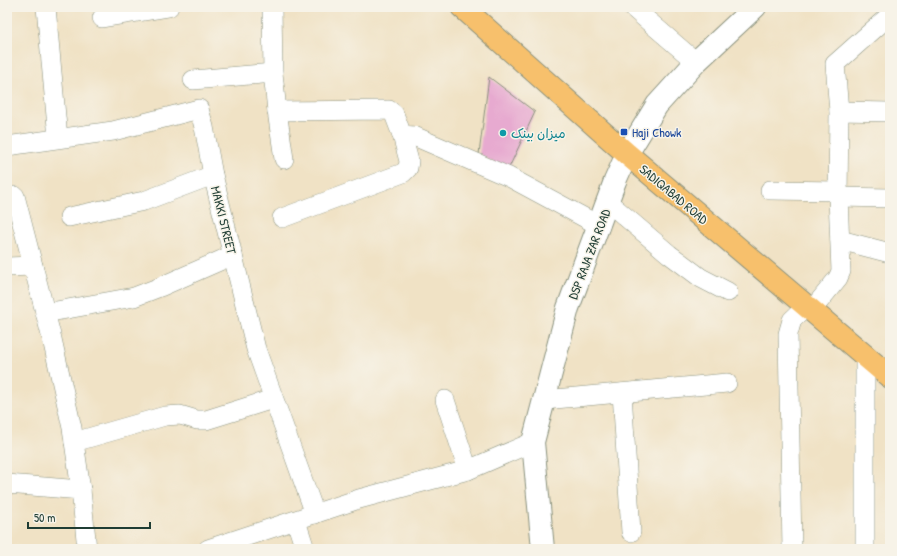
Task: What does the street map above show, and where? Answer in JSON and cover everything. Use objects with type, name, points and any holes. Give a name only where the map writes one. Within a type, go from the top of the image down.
[{"type":"main road","name":"SADIQABAD ROAD","points":[[462,7],[627,154],[890,377]]},
{"type":"street","points":[[46,7],[58,138]]},
{"type":"street","points":[[102,18],[169,7]]},
{"type":"street","points":[[272,7],[273,73],[284,159]]},
{"type":"street","points":[[632,7],[696,62]]},
{"type":"street","name":"DSP RAJA ZAR ROAD","points":[[543,549],[533,442],[568,308],[600,226],[615,181],[627,154],[657,105],[696,62],[755,7]]},
{"type":"street","points":[[792,549],[788,334],[792,320],[809,308],[838,278],[841,272],[838,194],[839,111],[835,64],[890,15]]},
{"type":"street","points":[[194,80],[273,73]]},
{"type":"street","name":"MAKKI STREET","points":[[7,146],[113,131],[198,109],[204,127],[213,175],[256,349],[315,514]]},
{"type":"street","points":[[277,111],[389,110],[394,114],[402,135],[409,161],[408,168],[403,173],[282,218]]},
{"type":"street","points":[[839,111],[890,112]]},
{"type":"street","points":[[402,135],[414,136],[487,167],[600,226]]},
{"type":"street","points":[[69,218],[144,202],[213,175]]},
{"type":"street","points":[[770,190],[890,198]]},
{"type":"street","points":[[15,196],[45,313],[72,428],[81,490],[87,549]]},
{"type":"street","points":[[608,202],[669,254],[701,278],[728,292]]},
{"type":"street","points":[[840,240],[890,253]]},
{"type":"street","points":[[45,313],[134,297],[232,255]]},
{"type":"street","points":[[7,267],[33,266]]},
{"type":"street","points":[[865,355],[865,549]]},
{"type":"street","points":[[544,400],[727,383]]},
{"type":"street","points":[[622,393],[631,532]]},
{"type":"street","points":[[74,442],[165,416],[180,415],[197,420],[206,420],[273,399]]},
{"type":"street","points":[[445,400],[468,470]]},
{"type":"street","points":[[208,549],[359,499],[468,470],[533,442]]},
{"type":"street","points":[[7,484],[81,490]]},
{"type":"street","points":[[296,521],[305,549]]},
{"type":"building","name":"میزان بینک","points":[[489,77],[535,112],[507,172],[479,154]]},
{"type":"place","name":"Haji Chowk","points":[[624,132]]},
{"type":"place","name":"میزان بینک","points":[[503,133]]}]
